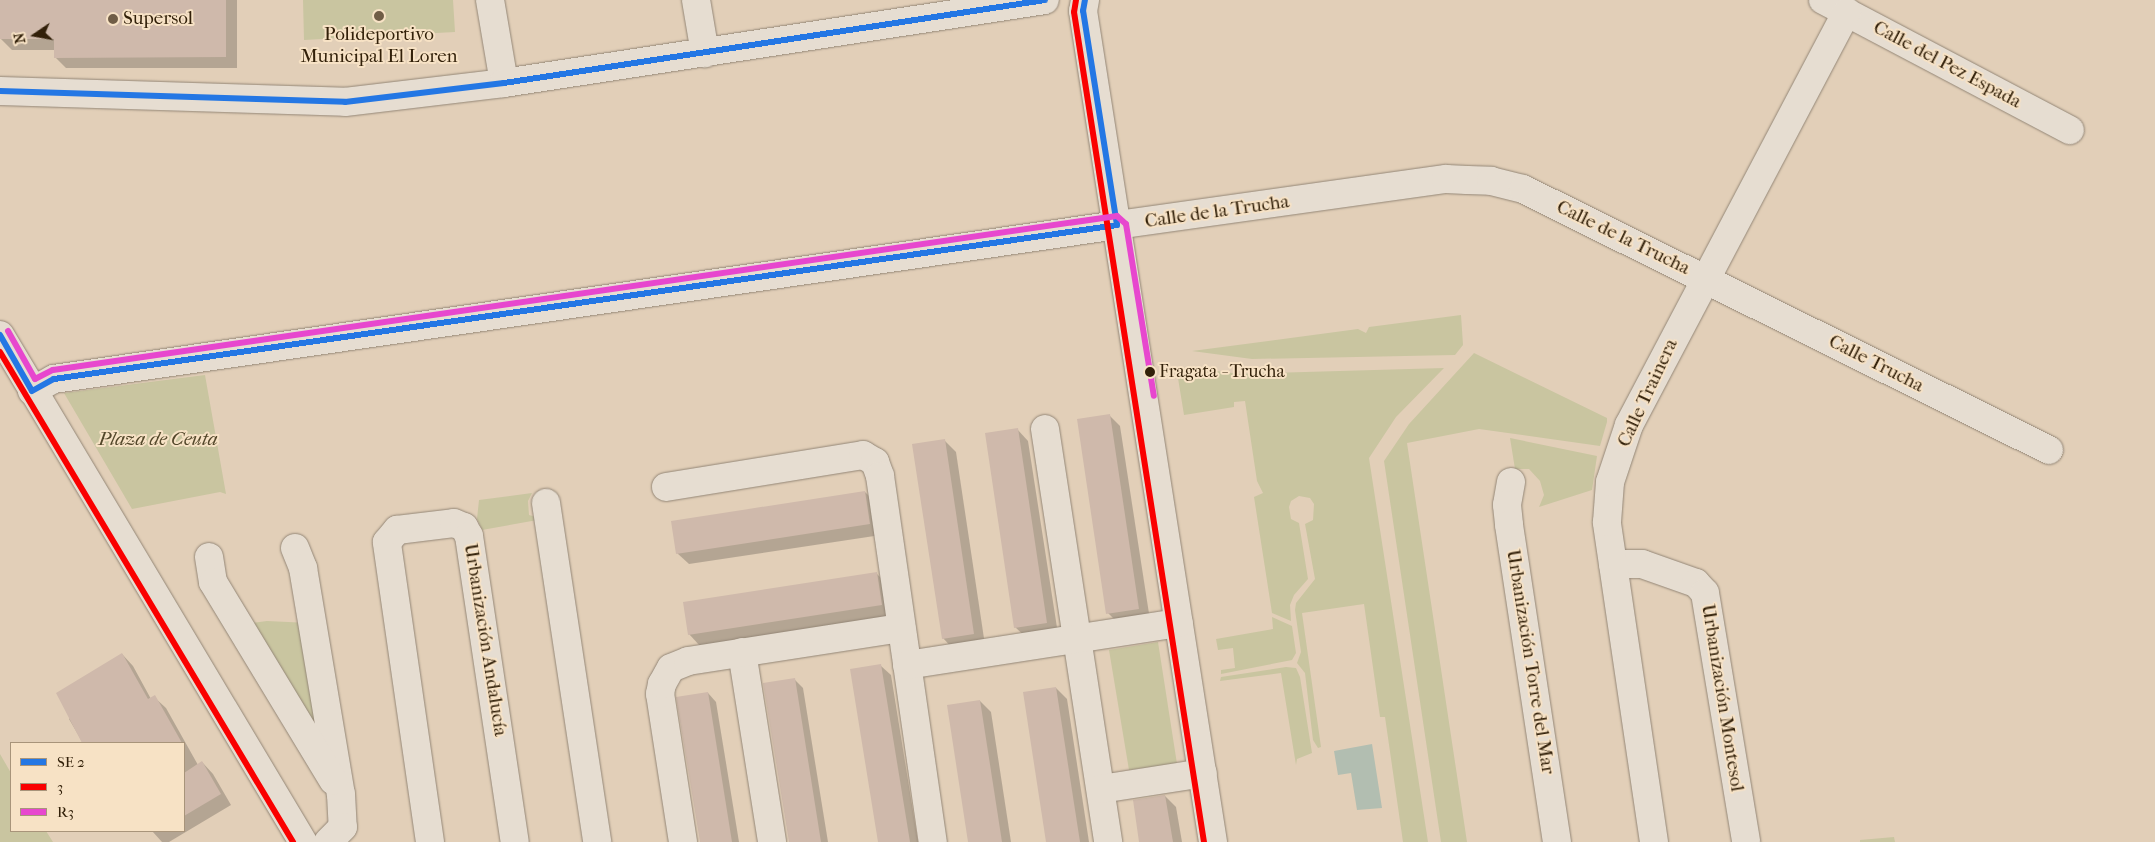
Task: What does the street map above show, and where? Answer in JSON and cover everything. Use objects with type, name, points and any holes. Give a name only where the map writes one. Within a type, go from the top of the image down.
[{"type":"street","points":[[490,0],[504,83]]},
{"type":"street","points":[[696,0],[705,53]]},
{"type":"street","points":[[0,91],[345,102],[504,83],[705,53],[943,7],[1045,0]]},
{"type":"street","points":[[1084,0],[1083,11],[1213,842]]},
{"type":"street","name":"Calle del Pez Espada","points":[[1835,6],[2070,130]]},
{"type":"street","name":"Calle Trainera","points":[[1654,842],[1607,522],[1610,482],[1628,426],[1704,278],[1835,6]]},
{"type":"street","name":"Calle de la Trucha","points":[[32,391],[54,379],[1446,179],[1491,181],[1523,189],[1704,278]]},
{"type":"street","name":"Calle Trucha","points":[[1704,278],[2048,450]]},
{"type":"street","points":[[0,335],[303,842]]},
{"type":"street","points":[[1045,429],[1108,842]]},
{"type":"street","points":[[666,487],[863,455],[870,457],[880,476],[934,842]]},
{"type":"street","name":"Urbanización Torre del Mar","points":[[1511,482],[1508,493],[1509,518],[1557,842]]},
{"type":"street","points":[[546,503],[597,842]]},
{"type":"street","name":"Urbanización Andalucía","points":[[430,842],[387,542],[397,530],[454,523],[464,527],[469,536],[515,842]]},
{"type":"street","points":[[295,548],[303,568],[341,794],[343,827],[328,842]]},
{"type":"street","points":[[209,557],[213,582],[341,794]]},
{"type":"street","name":"Urbanización Montesol","points":[[1613,564],[1642,564],[1696,584],[1705,593],[1746,842]]},
{"type":"street","points":[[907,664],[1179,623]]},
{"type":"street","points":[[683,842],[660,694],[662,684],[671,668],[679,663],[742,652],[901,628]]},
{"type":"street","points":[[742,652],[772,842]]},
{"type":"street","points":[[1101,789],[1203,773]]},
{"type":"green space","name":"Polideportivo Municipal El Loren","points":[[303,0],[453,0],[455,32],[304,40]]},
{"type":"green space","points":[[1461,315],[1463,345],[1455,355],[1252,359],[1192,351],[1358,329],[1366,333],[1369,327]]},
{"type":"green space","points":[[1474,353],[1607,418],[1607,422],[1600,446],[1479,429],[1407,443],[1467,842],[1441,842],[1384,461],[1409,424]]},
{"type":"green space","points":[[1444,368],[1396,417],[1369,458],[1428,842],[1403,842],[1385,717],[1380,717],[1364,604],[1302,613],[1321,747],[1318,748],[1313,740],[1305,673],[1297,663],[1301,652],[1295,610],[1296,603],[1315,579],[1305,524],[1313,520],[1314,504],[1310,498],[1299,496],[1291,501],[1289,507],[1291,519],[1299,523],[1308,579],[1294,595],[1290,605],[1291,621],[1272,613],[1254,497],[1263,493],[1257,481],[1245,401],[1234,402],[1234,407],[1184,415],[1177,372],[1209,370],[1240,374]]},
{"type":"green space","name":"Plaza de Ceuta","points":[[205,375],[226,494],[220,492],[132,509],[64,393]]},
{"type":"green space","points":[[1510,438],[1597,456],[1592,490],[1539,507],[1544,495],[1540,481],[1529,469],[1515,469]]},
{"type":"green space","points":[[532,493],[528,501],[529,515],[543,519],[482,530],[477,519],[479,500]]},
{"type":"green space","points":[[1272,617],[1292,626],[1296,653],[1292,660],[1221,674],[1221,670],[1235,668],[1233,648],[1218,650],[1216,639],[1273,629]]},
{"type":"green space","points":[[267,621],[309,623],[322,740],[253,623]]},
{"type":"green space","points":[[1158,642],[1177,764],[1129,770],[1109,650]]},
{"type":"green space","points":[[1286,667],[1296,668],[1300,677],[1312,753],[1297,759],[1296,765],[1281,673],[1220,681],[1221,677]]},
{"type":"green space","points":[[0,754],[10,771],[10,832],[47,832],[53,842],[0,842]]},
{"type":"green space","points":[[1894,837],[1895,842],[1860,842],[1860,840]]},
{"type":"shaded area","points":[[1372,744],[1382,808],[1357,810],[1351,773],[1338,775],[1334,751]]},
{"type":"building","name":"Supersol","points":[[0,0],[226,0],[226,57],[54,58],[54,39],[0,39]]},
{"type":"building","points":[[1110,414],[1139,609],[1106,614],[1077,419]]},
{"type":"building","points":[[1018,428],[1047,623],[1014,628],[985,433]]},
{"type":"building","points":[[945,439],[974,634],[942,639],[912,444]]},
{"type":"building","points":[[865,491],[870,524],[676,554],[671,521]]},
{"type":"building","points":[[877,572],[882,605],[688,635],[683,602]]},
{"type":"building","points":[[122,653],[148,699],[155,695],[181,742],[81,742],[56,693]]},
{"type":"building","points":[[881,664],[910,842],[878,842],[850,669]]},
{"type":"building","points":[[795,678],[821,842],[789,842],[763,683]]},
{"type":"building","points":[[1056,687],[1080,842],[1046,842],[1023,692]]},
{"type":"building","points":[[708,692],[732,842],[700,842],[676,697]]},
{"type":"building","points":[[980,700],[1002,842],[968,842],[947,705]]},
{"type":"building","points":[[202,761],[221,794],[185,815],[185,772]]},
{"type":"building","points":[[1165,795],[1173,842],[1139,842],[1133,800]]},
{"type":"transit line","points":[[0,91],[345,102],[504,83],[1045,0]]},
{"type":"transit line","name":"3","points":[[1076,0],[1074,12],[1204,842]]},
{"type":"transit line","points":[[0,335],[32,391],[54,379],[1117,225],[1083,11],[1085,0]]},
{"type":"transit line","name":"R3","points":[[8,331],[35,379],[53,370],[1117,216],[1126,224],[1154,396]]},
{"type":"transit line","name":"3","points":[[0,352],[293,842]]},
{"type":"place","name":"Polideportivo Municipal El Loren","points":[[379,16]]},
{"type":"place","name":"Supersol","points":[[113,19]]},
{"type":"place","name":"Fragata - Trucha","points":[[1150,372]]}]
